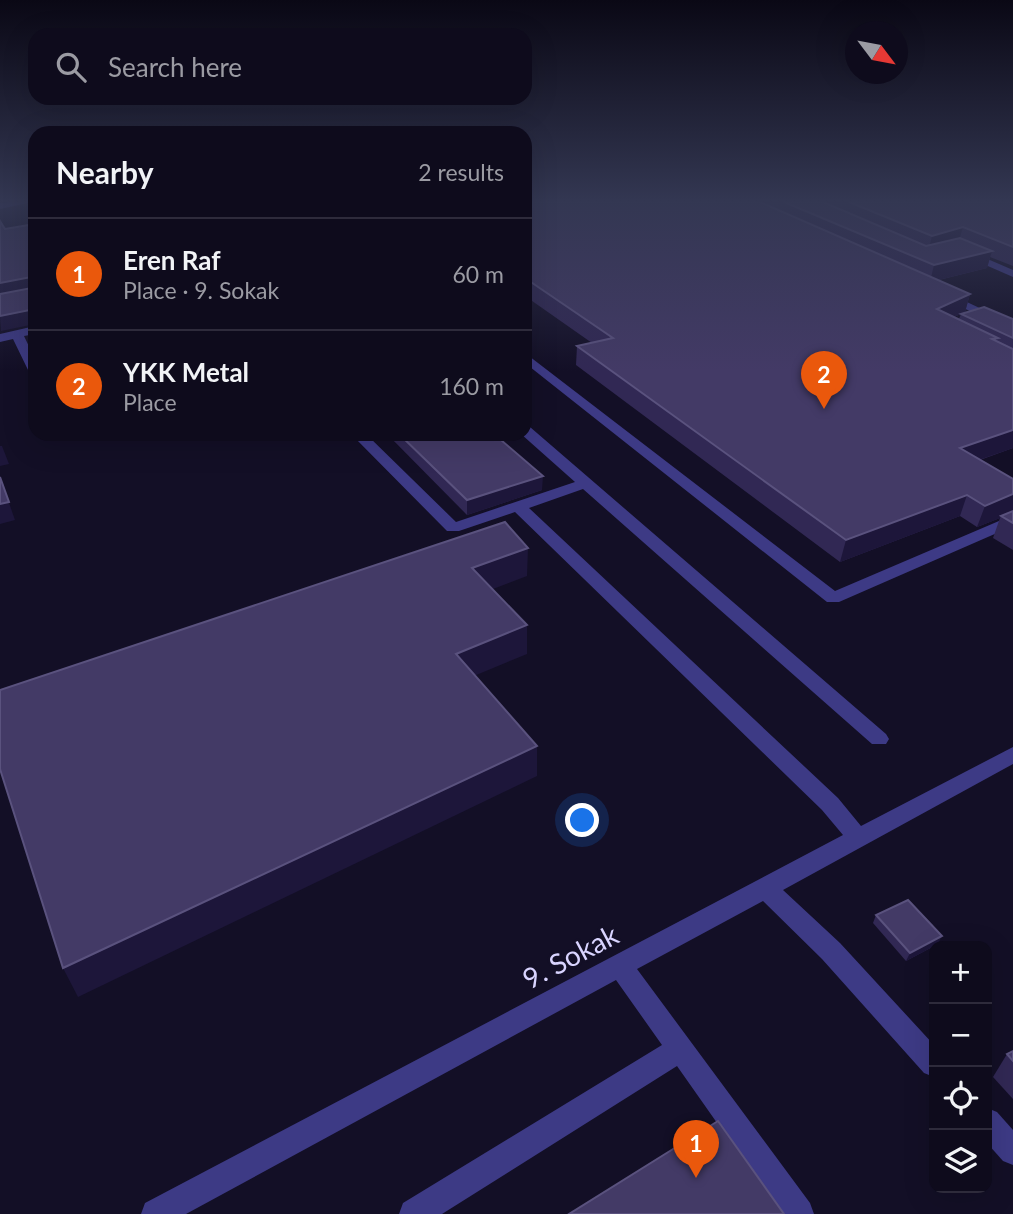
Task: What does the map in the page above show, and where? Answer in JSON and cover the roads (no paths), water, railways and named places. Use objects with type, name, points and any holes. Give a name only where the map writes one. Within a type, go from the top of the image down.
[{"type":"street","points":[[979,259],[1013,274]]},
{"type":"street","points":[[932,290],[982,312],[950,322]]},
{"type":"street","points":[[0,338],[28,332]]},
{"type":"street","points":[[17,334],[28,357]]},
{"type":"street","points":[[532,362],[833,598],[1013,520]]},
{"type":"street","points":[[532,436],[879,739]]},
{"type":"street","points":[[365,441],[453,528],[586,483]]},
{"type":"street","points":[[518,506],[830,803],[857,838]]},
{"type":"street","name":"9. Sokak","points":[[156,1214],[1013,755]]},
{"type":"street","points":[[764,887],[831,951],[929,1059]]},
{"type":"street","points":[[620,965],[799,1214]]},
{"type":"street","points":[[414,1214],[680,1049]]},
{"type":"street","points":[[992,1128],[1013,1151]]},
{"type":"place","name":"YKK Metal","points":[[824,409]]},
{"type":"place","name":"Eren Raf","points":[[696,1178]]}]
